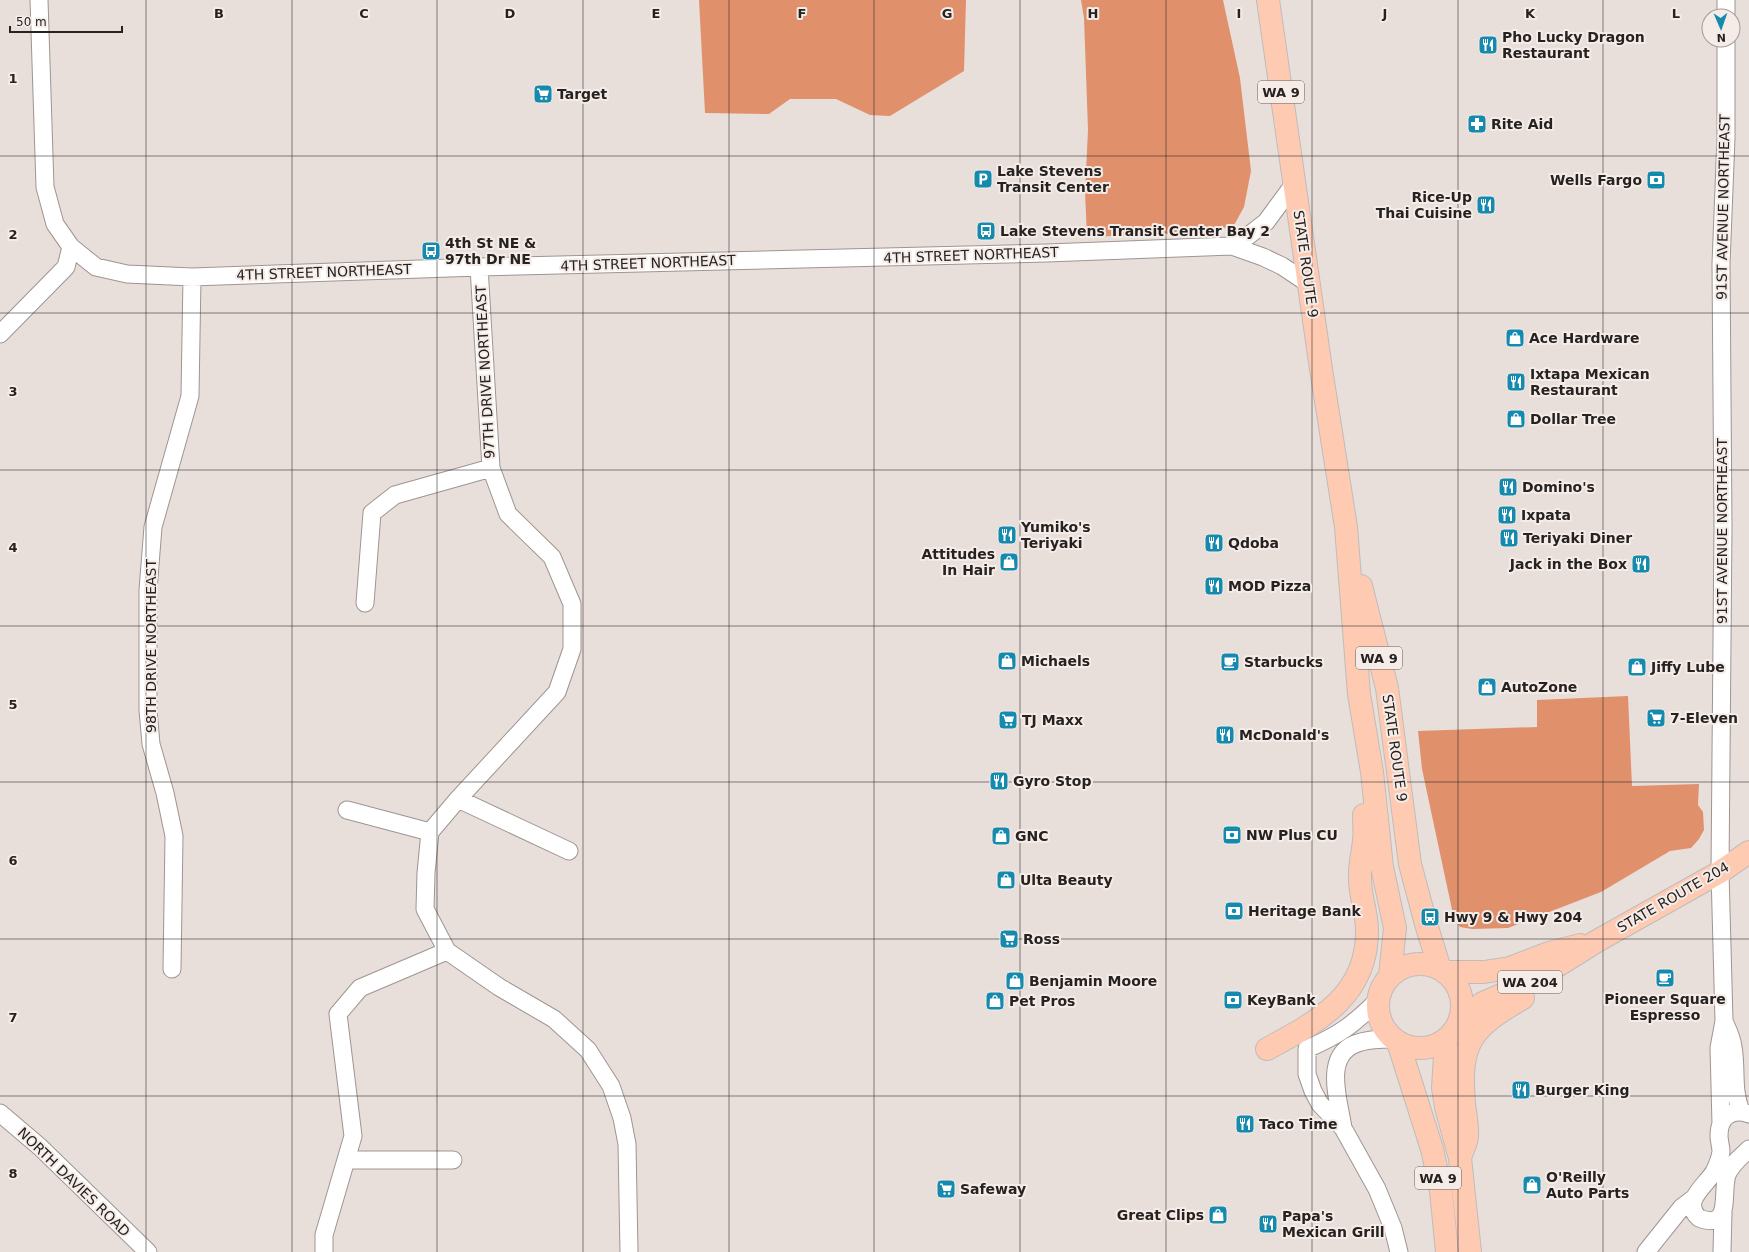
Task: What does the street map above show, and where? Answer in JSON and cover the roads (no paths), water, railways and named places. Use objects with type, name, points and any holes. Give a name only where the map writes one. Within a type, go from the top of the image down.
[{"type":"main road","name":"STATE ROUTE 9","points":[[1268,0],[1294,184],[1346,527],[1359,694],[1368,746],[1382,867],[1395,928],[1390,975]]},
{"type":"main road","name":"STATE ROUTE 9","points":[[1346,527],[1387,688],[1410,864],[1422,910],[1443,970]]},
{"type":"main road","points":[[1267,1049],[1313,1024],[1335,1007],[1352,986],[1364,958],[1367,929],[1360,878],[1364,839],[1368,746]]},
{"type":"main road","name":"STATE ROUTE 204","points":[[1461,1019],[1483,1003],[1533,981],[1597,941],[1720,872],[1749,852]]},
{"type":"main road","name":"STATE ROUTE 204","points":[[1443,970],[1484,972],[1510,968],[1549,953],[1597,941]]},
{"type":"main road","points":[[1460,1158],[1467,1138],[1462,1079],[1466,1050],[1473,1034],[1502,1010],[1563,975],[1597,941]]},
{"type":"main road","points":[[1414,964],[1428,964],[1443,970],[1455,982],[1461,993],[1461,1019],[1455,1030],[1446,1040],[1428,1048],[1407,1047],[1395,1040],[1383,1028],[1378,1015],[1377,1001],[1380,991],[1390,975],[1401,968],[1414,964]]},
{"type":"main road","name":"WA 9","points":[[1395,1040],[1432,1149],[1441,1191],[1447,1252]]},
{"type":"main road","name":"WA 9","points":[[1446,1040],[1443,1088],[1446,1107],[1460,1158],[1470,1252]]},
{"type":"street","name":"4TH STREET NORTHEAST","points":[[39,0],[45,186],[55,224],[71,247],[96,267],[127,274],[192,277],[479,267],[954,256],[1232,246]]},
{"type":"street","name":"91ST AVENUE NORTHEAST","points":[[1698,1211],[1718,1164],[1721,1153],[1719,1135],[1721,1124],[1719,1048],[1724,1021],[1720,872],[1723,534],[1721,264],[1726,138],[1726,48]]},
{"type":"street","points":[[1232,246],[1266,222],[1294,184]]},
{"type":"street","points":[[1232,246],[1263,256],[1282,266],[1309,284]]},
{"type":"street","points":[[0,334],[66,266],[71,247]]},
{"type":"street","name":"97TH DRIVE NORTHEAST","points":[[430,832],[458,799],[557,692],[572,649],[572,604],[552,557],[508,514],[491,468],[479,267]]},
{"type":"street","name":"98TH DRIVE NORTHEAST","points":[[172,969],[174,836],[165,793],[151,744],[148,710],[148,590],[153,527],[190,396],[192,277]]},
{"type":"street","points":[[365,603],[372,513],[395,494],[491,468]]},
{"type":"street","points":[[458,799],[568,851]]},
{"type":"street","points":[[347,810],[430,832],[426,873],[426,909],[447,951],[499,987],[554,1019],[588,1050],[611,1086],[622,1118],[627,1144],[629,1252]]},
{"type":"street","points":[[324,1252],[324,1235],[352,1136],[338,1014],[360,988],[447,951]]},
{"type":"street","points":[[1377,1001],[1353,1024],[1336,1036],[1307,1049],[1306,1074],[1320,1104],[1343,1128],[1377,1190],[1393,1228],[1399,1252]]},
{"type":"street","name":"91ST AVENUE NORTHEAST","points":[[1724,1021],[1731,1036],[1734,1048],[1735,1093],[1745,1113]]},
{"type":"street","points":[[1343,1128],[1336,1090],[1335,1075],[1337,1063],[1342,1054],[1360,1042],[1395,1040]]},
{"type":"street","points":[[1721,1124],[1727,1115],[1734,1112],[1745,1113]]},
{"type":"street","name":"NORTH DAVIES ROAD","points":[[0,1113],[40,1147],[148,1252]]},
{"type":"street","points":[[1722,1249],[1727,1175],[1736,1161],[1749,1149]]},
{"type":"street","points":[[346,1160],[453,1160]]},
{"type":"street","points":[[1646,1252],[1670,1224],[1682,1207],[1698,1211],[1717,1219],[1724,1212]]},
{"type":"street","points":[[1698,1211],[1722,1249]]},
{"type":"place","name":"Pho Lucky Dragon Restaurant","points":[[1488,45]]},
{"type":"place","name":"Target","points":[[543,94]]},
{"type":"place","name":"Rite Aid","points":[[1477,124]]},
{"type":"place","name":"Lake Stevens Transit Center","points":[[983,179]]},
{"type":"place","name":"Wells Fargo","points":[[1656,180]]},
{"type":"place","name":"Rice-Up Thai Cuisine","points":[[1486,205]]},
{"type":"place","name":"Lake Stevens Transit Center Bay 2","points":[[986,231]]},
{"type":"place","name":"4th St NE & 97th Dr NE","points":[[431,251]]},
{"type":"place","name":"Ace Hardware","points":[[1515,338]]},
{"type":"place","name":"Ixtapa Mexican Restaurant","points":[[1516,382]]},
{"type":"place","name":"Dollar Tree","points":[[1516,419]]},
{"type":"place","name":"Domino's","points":[[1508,487]]},
{"type":"place","name":"Ixpata","points":[[1507,515]]},
{"type":"place","name":"Yumiko's Teriyaki","points":[[1007,535]]},
{"type":"place","name":"Teriyaki Diner","points":[[1509,538]]},
{"type":"place","name":"Qdoba","points":[[1214,543]]},
{"type":"place","name":"Attitudes In Hair","points":[[1009,562]]},
{"type":"place","name":"Jack in the Box","points":[[1641,564]]},
{"type":"place","name":"MOD Pizza","points":[[1214,586]]},
{"type":"place","name":"Michaels","points":[[1007,661]]},
{"type":"place","name":"Starbucks","points":[[1230,662]]},
{"type":"place","name":"Jiffy Lube","points":[[1637,667]]},
{"type":"place","name":"AutoZone","points":[[1487,687]]},
{"type":"place","name":"7-Eleven","points":[[1656,718]]},
{"type":"place","name":"TJ Maxx","points":[[1008,720]]},
{"type":"place","name":"McDonald's","points":[[1225,735]]},
{"type":"place","name":"Gyro Stop","points":[[999,781]]},
{"type":"place","name":"NW Plus CU","points":[[1232,835]]},
{"type":"place","name":"GNC","points":[[1001,836]]},
{"type":"place","name":"Ulta Beauty","points":[[1006,880]]},
{"type":"place","name":"Heritage Bank","points":[[1234,911]]},
{"type":"place","name":"Hwy 9 & Hwy 204","points":[[1430,917]]},
{"type":"place","name":"Ross","points":[[1009,939]]},
{"type":"place","name":"Pioneer Square Espresso","points":[[1665,978]]},
{"type":"place","name":"Benjamin Moore","points":[[1015,981]]},
{"type":"place","name":"KeyBank","points":[[1233,1000]]},
{"type":"place","name":"Pet Pros","points":[[995,1001]]},
{"type":"place","name":"Burger King","points":[[1521,1090]]},
{"type":"place","name":"Taco Time","points":[[1245,1124]]},
{"type":"place","name":"O'Reilly Auto Parts","points":[[1532,1185]]},
{"type":"place","name":"Safeway","points":[[946,1189]]},
{"type":"place","name":"Great Clips","points":[[1218,1215]]},
{"type":"place","name":"Papa's Mexican Grill","points":[[1268,1224]]}]
